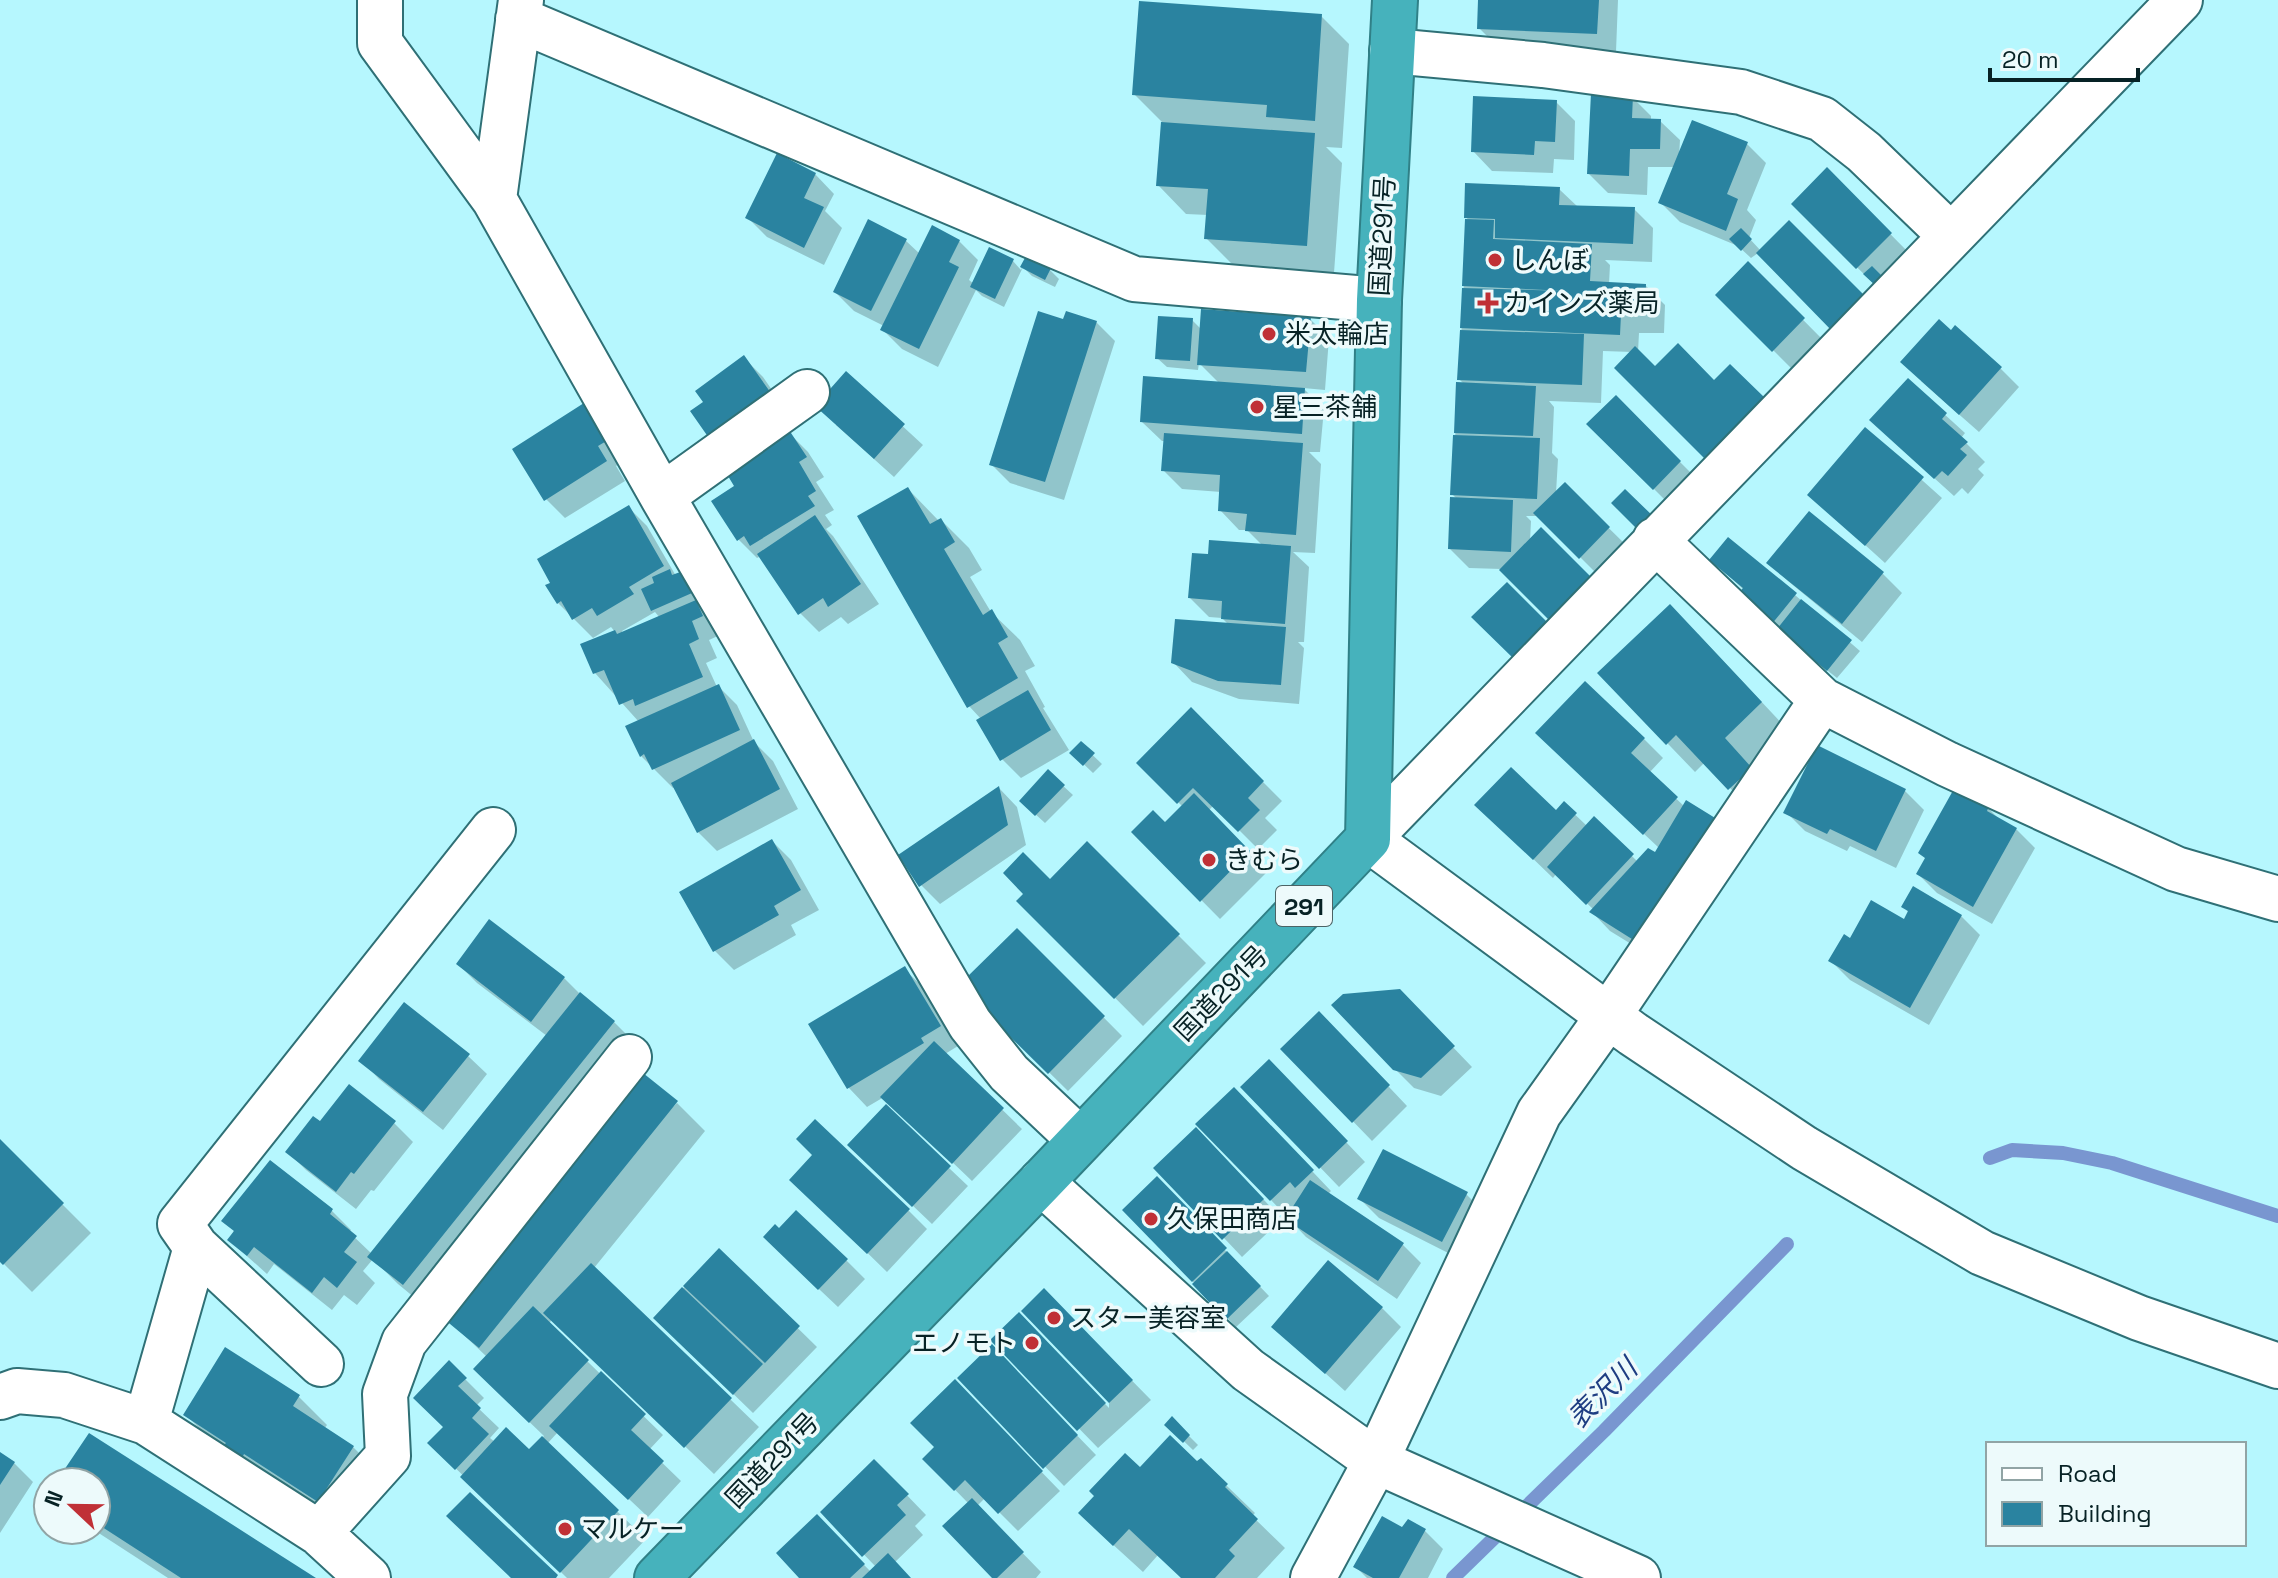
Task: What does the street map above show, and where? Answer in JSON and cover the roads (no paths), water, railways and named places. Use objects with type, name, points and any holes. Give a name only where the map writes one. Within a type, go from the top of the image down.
[{"type":"highway","name":"国道291号","points":[[657,1578],[1368,839],[1379,300],[1395,0]]},
{"type":"street","points":[[380,0],[380,43],[494,199],[662,496],[970,1024],[1009,1073],[1080,1140]]},
{"type":"street","points":[[2180,0],[1368,839],[1633,1034],[1804,1148],[1982,1253],[2139,1318],[2278,1366]]},
{"type":"street","points":[[494,199],[519,10],[1134,279],[1379,300]]},
{"type":"street","points":[[1392,51],[1543,65],[1741,92],[1822,119],[1864,152],[1950,235]]},
{"type":"street","points":[[662,496],[807,392]]},
{"type":"street","points":[[1655,540],[1822,700],[1947,764],[2176,869],[2278,899]]},
{"type":"street","points":[[1313,1578],[1376,1461],[1539,1113],[1822,700]]},
{"type":"street","points":[[321,1364],[196,1247],[180,1224],[493,830]]},
{"type":"street","points":[[319,1533],[388,1456],[385,1394],[404,1342],[629,1057]]},
{"type":"street","points":[[1041,1182],[1248,1370],[1376,1461],[1638,1578]]},
{"type":"street","points":[[146,1422],[196,1247]]},
{"type":"street","points":[[8,1394],[64,1395],[146,1422],[319,1533],[368,1578]]},
{"type":"waterway","name":"表沢川","points":[[1990,1158],[2012,1150],[2063,1153],[2112,1163],[2278,1216]]},
{"type":"waterway","name":"表沢川","points":[[1453,1578],[1604,1431],[1787,1244]]},
{"type":"place","name":"しんぼ","points":[[1495,260]]},
{"type":"place","name":"カインズ薬局","points":[[1488,303]]},
{"type":"place","name":"米太輪店","points":[[1269,334]]},
{"type":"place","name":"星三茶舗","points":[[1257,407]]},
{"type":"place","name":"きむら","points":[[1209,860]]},
{"type":"place","name":"久保田商店","points":[[1151,1219]]},
{"type":"place","name":"スター美容室","points":[[1054,1318]]},
{"type":"place","name":"エノモト","points":[[1032,1343]]},
{"type":"place","name":"マルケー","points":[[565,1529]]}]
